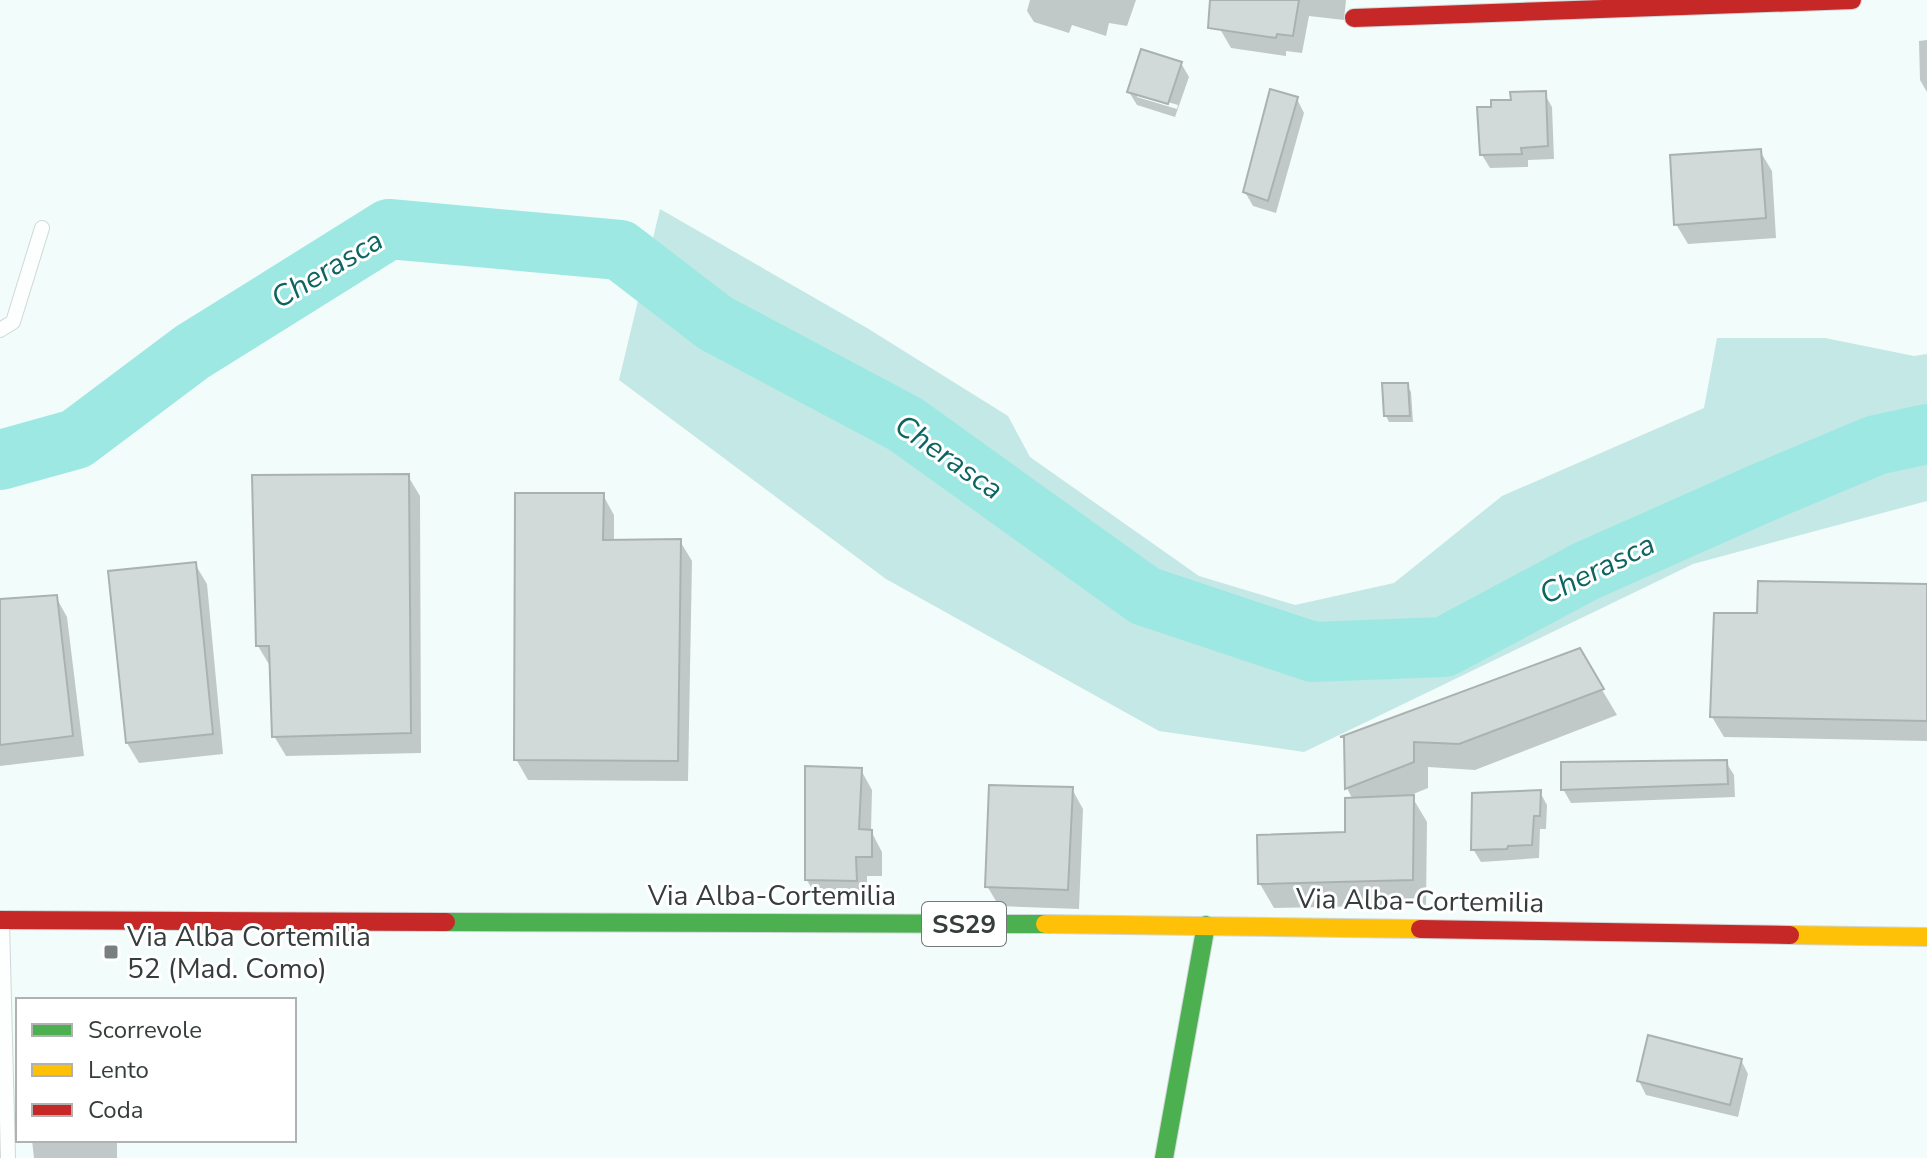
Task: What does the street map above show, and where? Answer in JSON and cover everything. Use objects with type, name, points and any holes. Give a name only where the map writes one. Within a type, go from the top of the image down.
[{"type":"main road","points":[[1354,18],[1852,0]]},
{"type":"main road","name":"Via Alba-Cortemilia","points":[[1,920],[1206,925],[1927,937]]},
{"type":"main road","points":[[1164,1158],[1206,925]]},
{"type":"lane","points":[[0,330],[13,322],[42,228]]},
{"type":"lane","points":[[1,920],[8,1158]]},
{"type":"shaded area","points":[[660,209],[867,328],[1008,416],[1030,457],[1199,576],[1295,605],[1394,583],[1502,496],[1704,408],[1717,338],[1825,338],[1914,356],[1927,354],[1927,501],[1693,564],[1304,752],[1159,731],[886,579],[619,380]]},
{"type":"building","points":[[1210,0],[1299,0],[1293,36],[1277,34],[1276,38],[1208,28]]},
{"type":"building","points":[[1141,49],[1182,62],[1168,104],[1127,92]]},
{"type":"building","points":[[1270,89],[1298,97],[1268,201],[1243,192]]},
{"type":"building","points":[[1546,91],[1548,146],[1521,148],[1522,154],[1480,155],[1477,107],[1491,107],[1491,100],[1511,100],[1510,92]]},
{"type":"building","points":[[1761,149],[1766,218],[1674,225],[1670,155]]},
{"type":"building","points":[[1382,383],[1408,383],[1410,416],[1384,416]]},
{"type":"building","points":[[409,474],[411,733],[272,737],[269,646],[256,646],[252,475]]},
{"type":"building","points":[[515,493],[604,493],[603,540],[681,539],[678,761],[514,760]]},
{"type":"building","points":[[196,562],[213,734],[126,743],[108,571]]},
{"type":"building","points":[[1758,581],[1927,584],[1927,721],[1710,717],[1714,613],[1757,613]]},
{"type":"building","points":[[57,595],[73,736],[0,745],[0,599]]},
{"type":"building","points":[[1580,648],[1604,689],[1459,744],[1414,742],[1414,762],[1345,789],[1344,737],[1340,737]]},
{"type":"building","points":[[1727,760],[1728,784],[1561,790],[1561,762]]},
{"type":"building","points":[[805,766],[862,768],[859,829],[872,830],[872,857],[856,857],[857,881],[805,880]]},
{"type":"building","points":[[989,785],[1073,787],[1068,890],[985,887]]},
{"type":"building","points":[[1541,790],[1540,816],[1534,816],[1532,845],[1471,850],[1472,793]]},
{"type":"building","points":[[1414,795],[1413,880],[1258,884],[1257,835],[1345,832],[1345,798]]},
{"type":"building","points":[[1648,1035],[1742,1059],[1730,1105],[1637,1081]]},
{"type":"waterway","name":"Cherasca","points":[[0,460],[76,439],[192,352],[389,229],[620,250],[715,323],[905,424],[1145,596],[1313,652],[1444,647],[1586,571],[1764,492],[1876,445],[1927,434]]},
{"type":"traffic: fast","points":[[446,922],[1045,924]]},
{"type":"traffic: fast","points":[[1164,1158],[1206,925]]},
{"type":"traffic: slow","points":[[1045,924],[1420,929]]},
{"type":"traffic: slow","points":[[1790,935],[1927,937]]},
{"type":"traffic: jam","points":[[1354,18],[1852,0]]},
{"type":"traffic: jam","points":[[0,920],[446,922]]},
{"type":"traffic: jam","points":[[1420,929],[1790,935]]},
{"type":"place","name":"Via Alba Cortemilia 52 (Mad. Como)","points":[[111,952]]}]
